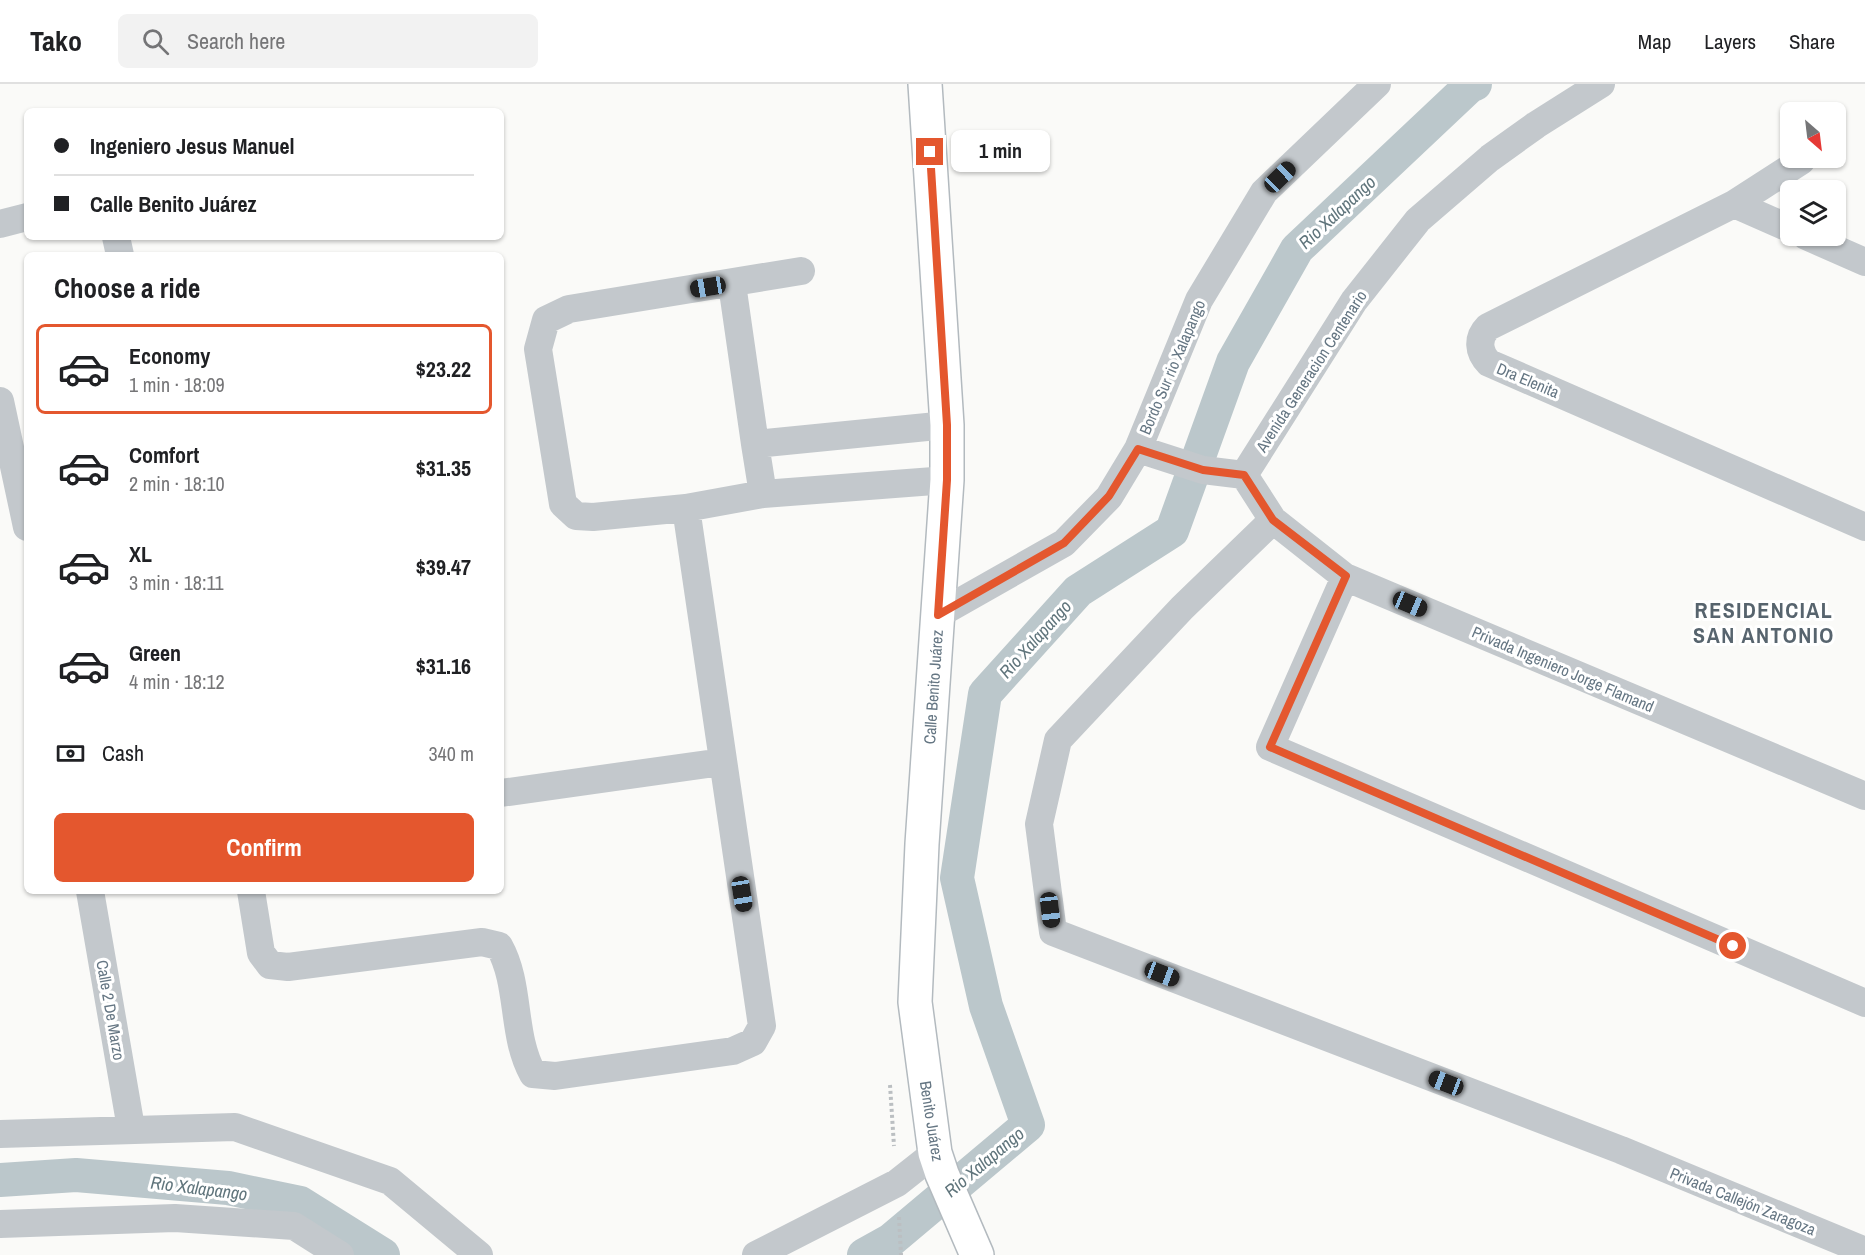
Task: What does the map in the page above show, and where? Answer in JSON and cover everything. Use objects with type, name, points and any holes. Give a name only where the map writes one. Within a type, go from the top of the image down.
[{"type":"main road","name":"Calle Benito Juárez","points":[[915,1002],[922,844],[947,480],[947,425],[925,84]]},
{"type":"main road","name":"Benito Juárez","points":[[915,1002],[938,1164],[972,1244]]},
{"type":"street","name":"Bordo Sur rio Xalapango","points":[[938,615],[1064,543],[1148,453],[1199,300],[1264,192],[1376,84]]},
{"type":"street","name":"Avenida Generacion Centenario","points":[[1244,475],[1354,301],[1418,220],[1517,138],[1601,84]]},
{"type":"street","name":"Dra Elenita","points":[[1790,168],[1734,204],[1488,327],[1480,338],[1482,357],[1489,363],[1865,526]]},
{"type":"street","points":[[1734,204],[1780,224]]},
{"type":"street","points":[[0,224],[24,218]]},
{"type":"street","points":[[1829,246],[1865,262]]},
{"type":"street","points":[[801,271],[569,309],[546,320],[538,349],[563,504],[576,516],[593,517],[686,508],[763,494],[947,480]]},
{"type":"street","points":[[732,284],[763,494]]},
{"type":"street","points":[[0,401],[24,513]]},
{"type":"street","points":[[755,444],[947,425]]},
{"type":"street","points":[[1148,453],[1203,470],[1244,475],[1273,520]]},
{"type":"street","points":[[251,894],[261,953],[270,965],[288,967],[482,942],[499,946],[507,961],[524,1058],[533,1074],[555,1076],[733,1050],[753,1042],[762,1026],[686,508]]},
{"type":"street","name":"Privada Ingeniero Jorge Flamand","points":[[1273,520],[1346,576],[1865,796]]},
{"type":"street","name":"Privada Callejón Zaragoza","points":[[1273,520],[1182,608],[1058,740],[1039,824],[1053,932],[1621,1150],[1865,1251]]},
{"type":"street","points":[[1346,576],[1270,747],[1865,1003]]},
{"type":"street","points":[[504,793],[722,762]]},
{"type":"street","name":"Calle 2 De Marzo","points":[[91,894],[131,1128]]},
{"type":"street","points":[[0,1134],[235,1126],[390,1180],[479,1255]]},
{"type":"street","points":[[756,1255],[938,1164]]},
{"type":"street","points":[[0,1224],[175,1218],[294,1226],[340,1255]]},
{"type":"waterway","name":"Rio Xalapango","points":[[864,1255],[891,1240],[1028,1125],[986,1006],[957,878],[985,694],[1078,591],[1172,531],[1233,362],[1297,249],[1470,86],[1475,84]]},
{"type":"waterway","name":"Rio Xalapango","points":[[0,1180],[76,1175],[228,1188],[300,1203],[383,1255]]},
{"type":"district","name":"RESIDENCIAL SAN ANTONIO","points":[[1764,622]]},
{"type":"route","points":[[930,152],[946,378],[947,425],[947,480],[938,615],[1064,543],[1109,496],[1138,449],[1203,470],[1244,475],[1273,520],[1346,576],[1270,747],[1733,946]]}]
